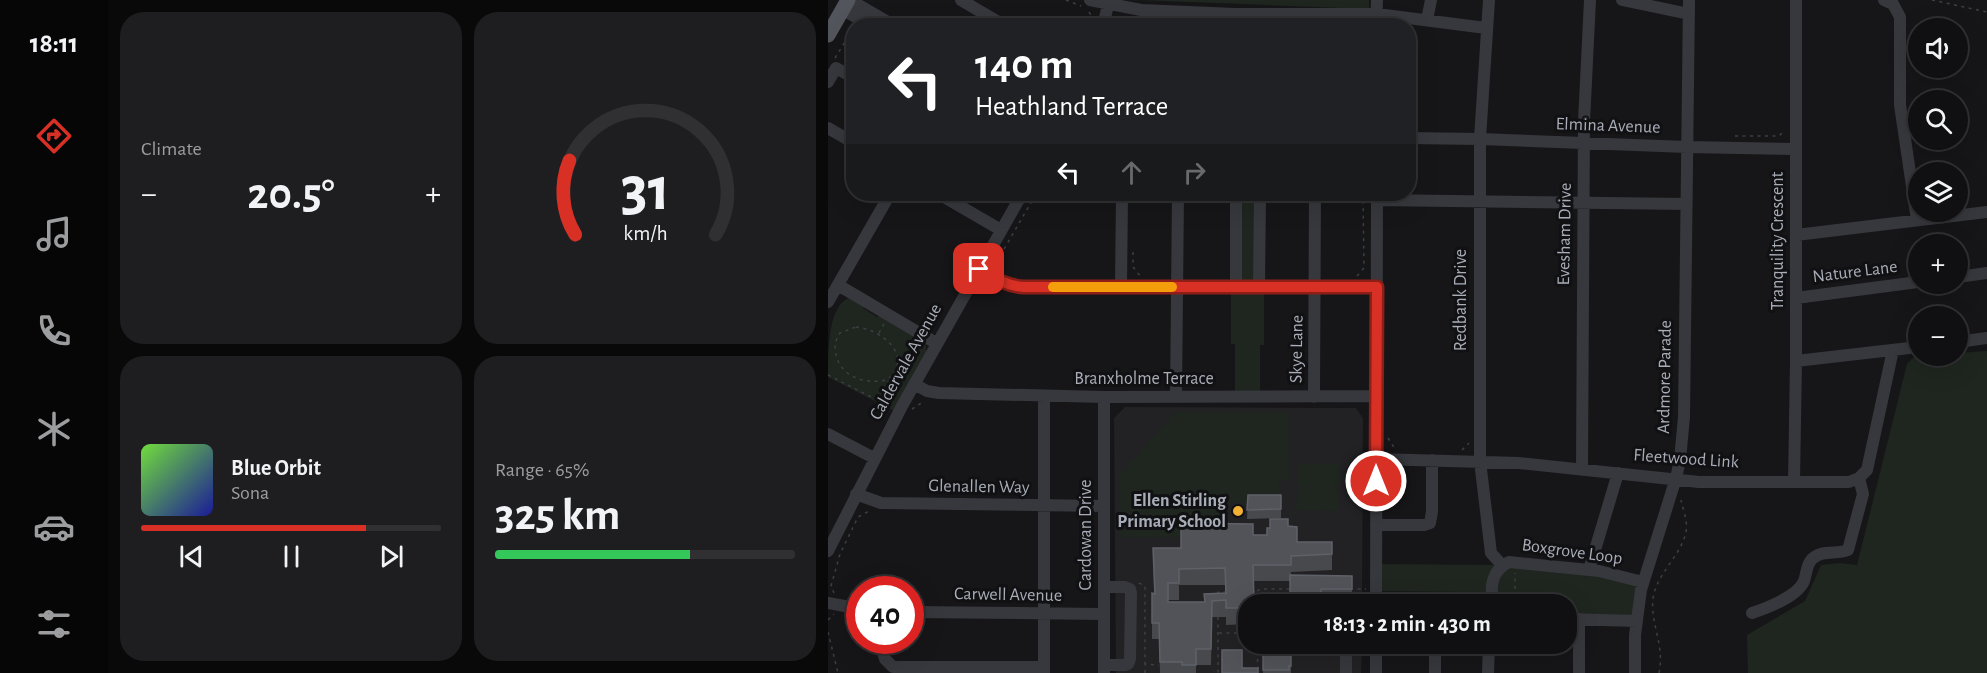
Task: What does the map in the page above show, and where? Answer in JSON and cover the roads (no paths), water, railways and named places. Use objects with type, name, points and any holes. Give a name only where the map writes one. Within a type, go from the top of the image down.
[{"type":"main road","points":[[828,35],[847,3]]},
{"type":"street","points":[[961,0],[991,18]]},
{"type":"street","points":[[1090,0],[1141,10],[1220,18]]},
{"type":"street","points":[[1376,18],[1377,0]]},
{"type":"street","points":[[1427,20],[1431,0]]},
{"type":"street","name":"Redbank Drive","points":[[1489,0],[1480,139],[1480,461],[1491,553],[1502,565]]},
{"type":"street","name":"Evesham Drive","points":[[1582,469],[1584,142],[1590,0]]},
{"type":"street","points":[[1623,0],[1689,14]]},
{"type":"street","name":"Ardmore Parade","points":[[1635,673],[1637,621],[1643,582],[1676,478],[1684,417],[1689,0]]},
{"type":"street","name":"Tranquility Crescent","points":[[1794,482],[1796,0]]},
{"type":"street","points":[[1884,0],[1893,4],[1900,17],[1900,105],[1908,162]]},
{"type":"street","points":[[847,3],[863,18]]},
{"type":"street","points":[[847,3],[880,18]]},
{"type":"street","points":[[1105,18],[1108,5]]},
{"type":"street","points":[[1176,12],[1176,18]]},
{"type":"street","points":[[1416,20],[1486,28]]},
{"type":"street","points":[[828,82],[836,68],[846,74]]},
{"type":"street","points":[[828,128],[846,138]]},
{"type":"street","name":"Elmina Avenue","points":[[1416,137],[1796,149]]},
{"type":"street","points":[[1416,199],[1686,204]]},
{"type":"street","points":[[828,302],[886,201]]},
{"type":"street","points":[[951,201],[1000,230]]},
{"type":"street","name":"Caldervale Avenue","points":[[828,551],[874,458],[905,410],[914,384],[936,343],[1018,201]]},
{"type":"street","points":[[1121,286],[1122,201]]},
{"type":"street","points":[[1176,397],[1178,201]]},
{"type":"street","points":[[1236,201],[1236,287]]},
{"type":"street","points":[[1259,287],[1260,201]]},
{"type":"street","name":"Skye Lane","points":[[1314,397],[1315,201]]},
{"type":"street","points":[[1376,594],[1377,201]]},
{"type":"street","points":[[1968,214],[1987,212]]},
{"type":"street","points":[[1796,235],[1908,221]]},
{"type":"street","points":[[979,269],[1011,286],[1377,287]]},
{"type":"street","points":[[1968,276],[1987,273]]},
{"type":"street","name":"Nature Lane","points":[[1796,298],[1908,283]]},
{"type":"street","points":[[838,285],[936,343]]},
{"type":"street","points":[[1968,341],[1987,338]]},
{"type":"street","points":[[1796,361],[1908,348]]},
{"type":"street","points":[[1752,613],[1774,605],[1800,587],[1804,582],[1808,564],[1813,558],[1822,553],[1831,551],[1842,553],[1848,550],[1863,494],[1860,478],[1867,470],[1893,350]]},
{"type":"street","name":"Branxholme Terrace","points":[[914,384],[939,393],[1044,397],[1377,396]]},
{"type":"street","points":[[883,654],[893,667],[1044,670],[1044,397]]},
{"type":"street","name":"Cardowan Drive","points":[[1104,397],[1104,669]]},
{"type":"street","points":[[828,434],[874,458]]},
{"type":"street","name":"Fleetwood Link","points":[[1376,459],[1480,461],[1699,482],[1849,482],[1860,478]]},
{"type":"street","points":[[1376,525],[1430,523],[1432,518],[1432,460]]},
{"type":"street","points":[[1589,570],[1618,473]]},
{"type":"street","name":"Glenallen Way","points":[[856,494],[881,503],[1104,506]]},
{"type":"street","name":"Boxgrove Loop","points":[[1492,594],[1493,578],[1502,565],[1515,562],[1589,570],[1643,582]]},
{"type":"street","points":[[1104,587],[1125,587],[1130,589],[1131,593],[1130,659],[1128,664],[1104,669]]},
{"type":"street","name":"Carwell Avenue","points":[[924,612],[1104,614]]},
{"type":"street","points":[[1577,619],[1637,621]]},
{"type":"street","points":[[1346,654],[1346,673]]},
{"type":"street","points":[[1376,654],[1376,673]]},
{"type":"street","points":[[1435,654],[1435,673]]},
{"type":"street","points":[[1488,673],[1489,654]]},
{"type":"street","points":[[1577,654],[1579,673]]},
{"type":"place","name":"Ellen Stirling Primary School","points":[[1238,511]]}]
